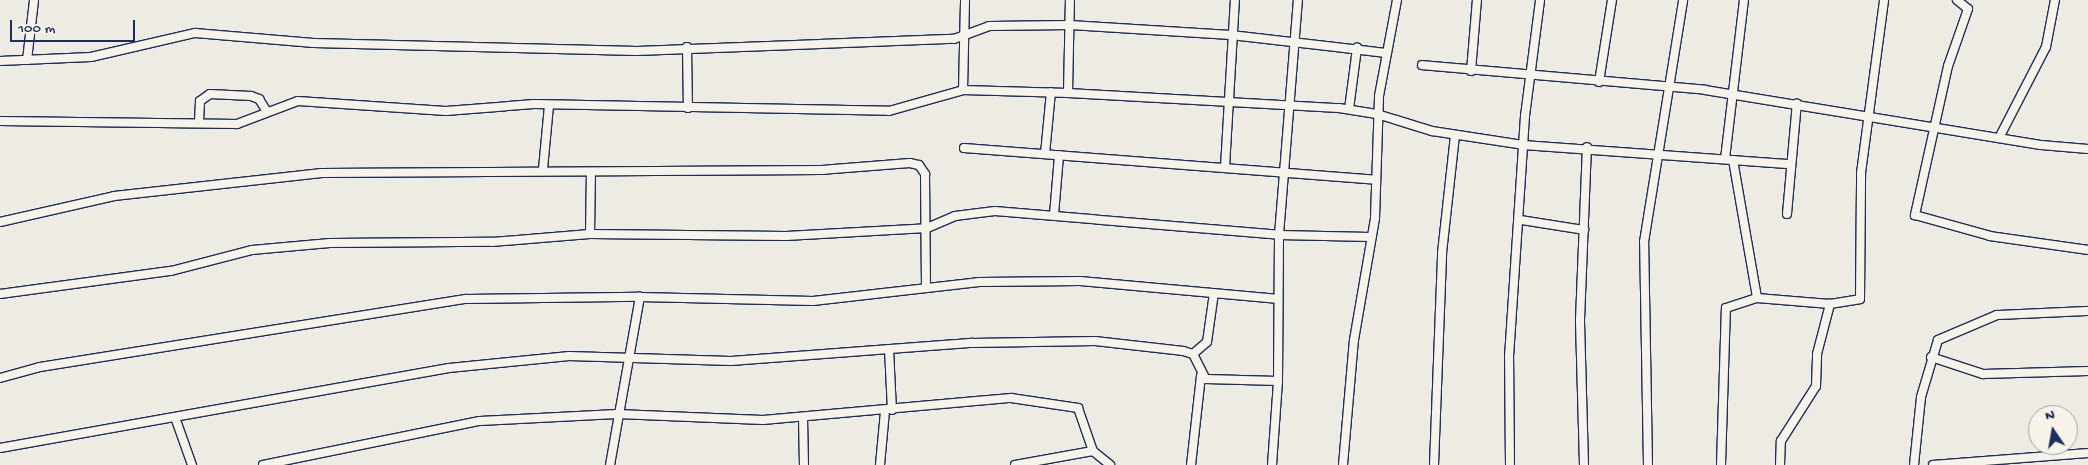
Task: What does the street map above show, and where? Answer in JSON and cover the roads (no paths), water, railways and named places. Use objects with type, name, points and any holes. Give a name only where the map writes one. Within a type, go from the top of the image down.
[{"type":"street","points":[[27,60],[34,0]]},
{"type":"street","points":[[963,90],[966,36],[965,0]]},
{"type":"street","points":[[1068,92],[1070,0]]},
{"type":"street","points":[[1225,168],[1231,35],[1235,0]]},
{"type":"street","points":[[1272,465],[1278,382],[1276,299],[1279,236],[1292,106],[1298,0]]},
{"type":"street","points":[[1343,465],[1354,340],[1370,237],[1376,180],[1377,114],[1386,52],[1398,0]]},
{"type":"street","points":[[1471,71],[1477,0]]},
{"type":"street","points":[[1510,465],[1509,357],[1521,220],[1523,145],[1528,76],[1540,0]]},
{"type":"street","points":[[1600,82],[1612,0]]},
{"type":"street","points":[[1648,465],[1644,242],[1655,154],[1683,0]]},
{"type":"street","points":[[1725,160],[1736,95],[1744,0]]},
{"type":"street","points":[[1721,465],[1726,308],[1757,298],[1830,304],[1860,299],[1859,203],[1884,0]]},
{"type":"street","points":[[1957,0],[1967,2],[1935,127],[1916,217],[1998,237],[2088,250]]},
{"type":"street","points":[[1999,138],[2046,47],[2055,0]]},
{"type":"street","points":[[0,61],[91,57],[195,33],[349,44],[637,51],[687,47],[966,36],[990,26],[1070,25],[1231,35],[1386,52]]},
{"type":"street","points":[[687,47],[688,108]]},
{"type":"street","points":[[1349,110],[1357,48]]},
{"type":"street","points":[[1422,65],[1736,95],[1798,103],[1999,138],[2088,149]]},
{"type":"street","points":[[0,121],[199,121],[246,123],[267,112],[298,101],[446,110],[549,105],[889,111],[963,90],[1068,92],[1229,104],[1349,110],[1377,114],[1455,136],[1523,145],[1587,147],[1790,164]]},
{"type":"street","points":[[1046,154],[1051,92]]},
{"type":"street","points":[[199,121],[200,100],[210,94],[251,96],[259,99],[267,112]]},
{"type":"street","points":[[1787,214],[1790,164],[1798,103]]},
{"type":"street","points":[[543,169],[549,105]]},
{"type":"street","points":[[1434,465],[1442,253],[1455,136]]},
{"type":"street","points":[[1584,465],[1580,320],[1587,147]]},
{"type":"street","points":[[964,148],[1376,180]]},
{"type":"street","points":[[1054,215],[1058,155]]},
{"type":"street","points":[[1733,160],[1757,298]]},
{"type":"street","points":[[0,222],[114,196],[322,173],[543,169],[591,172],[822,170],[910,163],[919,165],[925,174],[927,228],[926,287]]},
{"type":"street","points":[[590,234],[591,172]]},
{"type":"street","points":[[0,293],[171,271],[211,259],[290,246],[590,234],[719,238],[927,228],[972,213],[1054,215],[1279,236],[1370,237]]},
{"type":"street","points":[[1521,220],[1584,230]]},
{"type":"street","points":[[0,378],[40,367],[428,304],[640,297],[813,301],[926,287],[1080,281],[1276,299]]},
{"type":"street","points":[[0,448],[176,420],[483,363],[632,356],[731,361],[889,350],[1095,340],[1192,354],[1207,342],[1214,293]]},
{"type":"street","points":[[610,465],[617,414],[632,356],[640,297]]},
{"type":"street","points":[[1780,465],[1781,441],[1816,386],[1817,354],[1830,304]]},
{"type":"street","points":[[1914,465],[1921,397],[1931,357],[1938,340],[1987,318],[2088,311]]},
{"type":"street","points":[[880,465],[889,411],[889,350]]},
{"type":"street","points":[[1191,465],[1201,376],[1192,354]]},
{"type":"street","points":[[1931,357],[1983,374],[2088,371]]},
{"type":"street","points":[[1201,376],[1278,382]]},
{"type":"street","points":[[263,465],[480,422],[617,414],[803,418],[889,411],[993,399],[1066,403],[1078,408],[1093,451],[1110,465]]},
{"type":"street","points":[[803,418],[804,465]]},
{"type":"street","points":[[176,420],[192,465]]},
{"type":"street","points":[[1015,465],[1093,451]]},
{"type":"street","points":[[1933,465],[2088,453]]}]
